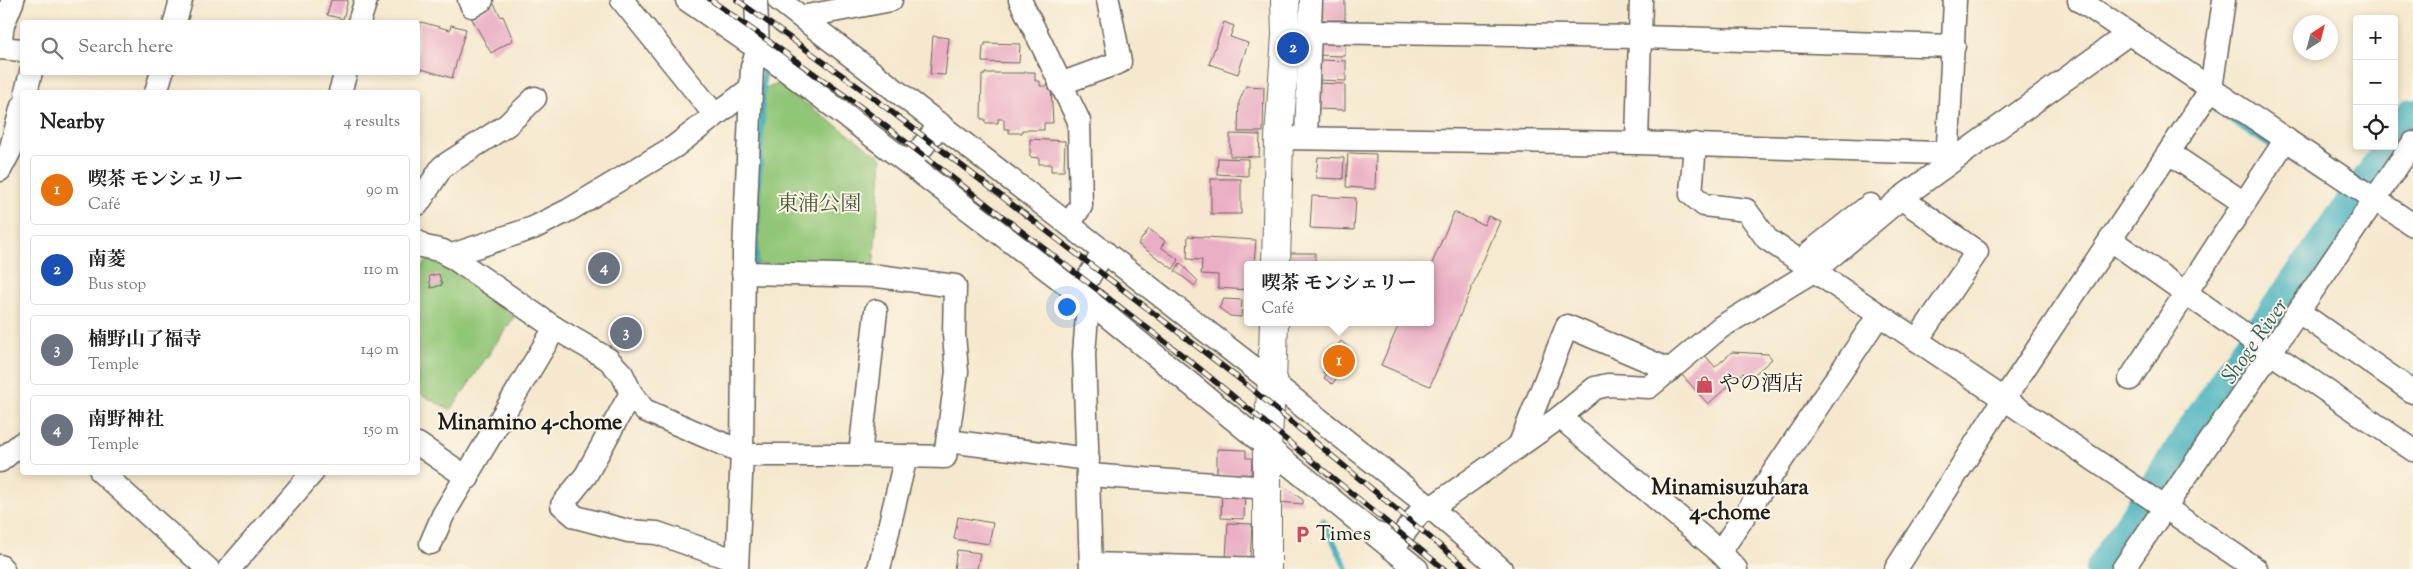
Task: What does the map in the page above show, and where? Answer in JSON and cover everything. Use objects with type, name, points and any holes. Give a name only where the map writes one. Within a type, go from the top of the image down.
[{"type":"main road","points":[[1276,261],[1279,138],[1298,33],[1285,0]]},
{"type":"main road","points":[[1267,569],[1268,488],[1266,446],[1272,382],[1274,326]]},
{"type":"street","points":[[13,0],[3,25],[0,46],[20,50]]},
{"type":"street","points":[[176,20],[181,0]]},
{"type":"street","points":[[360,20],[366,0]]},
{"type":"street","points":[[469,0],[472,6],[482,0]]},
{"type":"street","points":[[622,0],[715,115]]},
{"type":"street","points":[[687,0],[758,49],[1090,302],[1377,534],[1417,569]]},
{"type":"street","points":[[631,393],[586,475],[562,505],[576,516],[628,531],[657,533],[737,565],[744,273],[751,88],[752,67],[758,49],[756,0]]},
{"type":"street","points":[[779,0],[1272,382],[1431,508],[1498,568]]},
{"type":"street","points":[[802,17],[891,0]]},
{"type":"street","points":[[1020,0],[1079,121],[1081,206],[1069,224]]},
{"type":"street","points":[[1060,84],[1120,62],[1108,0]]},
{"type":"street","points":[[1306,137],[1298,33],[1311,0]]},
{"type":"street","points":[[1637,143],[1641,0]]},
{"type":"street","points":[[1279,138],[1695,144],[1938,153],[1948,145],[1955,0]]},
{"type":"street","points":[[2079,0],[2413,225]]},
{"type":"street","points":[[1896,569],[2004,399],[2212,89],[2224,0]]},
{"type":"street","points":[[1298,33],[1640,37],[1954,46]]},
{"type":"street","points":[[1377,534],[1399,540],[1420,512],[1431,508],[1560,417],[1595,388],[1608,385],[1649,387],[1721,327],[1810,267],[1901,198],[2128,34]]},
{"type":"street","points":[[26,90],[30,75]]},
{"type":"street","points":[[157,90],[161,75]]},
{"type":"street","points":[[341,90],[345,75]]},
{"type":"street","points":[[449,256],[533,228],[569,210],[674,147],[751,88]]},
{"type":"street","points":[[420,201],[442,167],[506,125],[534,98]]},
{"type":"street","points":[[0,170],[10,150],[20,113]]},
{"type":"street","points":[[909,164],[940,124]]},
{"type":"street","points":[[2130,379],[2184,292],[2286,139]]},
{"type":"street","points":[[2123,569],[2156,501],[2261,347],[2299,312],[2365,193],[2413,143]]},
{"type":"street","points":[[1695,144],[1691,194],[1704,205],[1746,210],[1768,239],[2256,569]]},
{"type":"street","points":[[1810,267],[1809,254],[1923,163],[1923,152]]},
{"type":"street","points":[[2169,153],[2244,203]]},
{"type":"street","points":[[1901,198],[1977,252],[1917,340]]},
{"type":"street","points":[[2111,240],[2261,347],[2413,450]]},
{"type":"street","points":[[420,246],[443,251],[555,328],[608,359],[622,374],[631,393],[644,410],[741,454],[945,457],[957,372],[954,334],[955,286],[878,276],[744,273]]},
{"type":"street","points":[[1104,252],[1083,287],[1090,302],[1084,354],[1091,566],[1267,569]]},
{"type":"street","points":[[860,455],[876,311]]},
{"type":"street","points":[[2299,312],[2413,392]]},
{"type":"street","points":[[1720,552],[1879,315]]},
{"type":"street","points":[[1520,444],[1566,326],[1670,370]]},
{"type":"street","points":[[430,543],[443,515],[468,478],[555,328]]},
{"type":"street","points":[[1560,417],[1720,552],[1736,569]]},
{"type":"street","points":[[948,441],[1088,467],[1268,488]]},
{"type":"street","points":[[0,461],[20,444]]},
{"type":"street","points":[[420,445],[468,478]]},
{"type":"street","points":[[879,569],[906,456]]},
{"type":"street","points":[[104,475],[208,569]]},
{"type":"street","points":[[229,569],[300,477]]},
{"type":"street","points":[[0,566],[3,569]]},
{"type":"green space","name":"東浦公園","points":[[778,84],[882,158],[873,269],[758,264],[765,89]]},
{"type":"green space","points":[[426,261],[438,261],[514,317],[451,410],[420,394],[420,270]]},
{"type":"building","points":[[331,0],[348,0],[343,19],[327,15]]},
{"type":"building","points":[[1320,0],[1345,0],[1345,20],[1320,20]]},
{"type":"building","points":[[494,4],[501,17],[503,16],[513,40],[491,53],[471,17]]},
{"type":"building","points":[[421,22],[450,30],[451,25],[466,29],[452,78],[420,69]]},
{"type":"building","points":[[1224,22],[1234,26],[1230,37],[1248,43],[1238,74],[1209,64]]},
{"type":"building","points":[[933,36],[949,38],[945,75],[930,74]]},
{"type":"building","points":[[1316,38],[1345,38],[1345,56],[1316,55]]},
{"type":"building","points":[[985,43],[1020,44],[1019,63],[982,62],[983,46],[985,46]]},
{"type":"building","points":[[1317,60],[1346,61],[1346,81],[1316,80]]},
{"type":"building","points":[[1035,72],[1035,81],[1040,81],[1040,86],[1051,86],[1053,123],[1044,123],[1044,130],[1022,130],[1022,133],[1009,133],[1009,129],[1004,129],[1004,119],[998,119],[998,123],[985,123],[985,119],[981,119],[982,75],[985,75],[985,73]]},
{"type":"building","points":[[1315,83],[1345,84],[1345,110],[1315,109]]},
{"type":"building","points":[[1246,86],[1264,87],[1263,132],[1238,132],[1239,102]]},
{"type":"building","points":[[1230,134],[1260,135],[1259,157],[1230,156]]},
{"type":"building","points":[[1030,139],[1065,141],[1064,171],[1051,171],[1051,164],[1039,164],[1039,158],[1030,157]]},
{"type":"building","points":[[1348,153],[1376,154],[1375,189],[1346,187]]},
{"type":"building","points":[[1318,157],[1344,158],[1343,179],[1316,178]]},
{"type":"building","points":[[1218,158],[1248,159],[1248,176],[1217,174]]},
{"type":"building","points":[[1211,179],[1241,179],[1241,214],[1211,214]]},
{"type":"building","points":[[1312,196],[1356,198],[1354,230],[1310,228]]},
{"type":"building","points":[[1454,212],[1484,225],[1488,216],[1500,221],[1430,386],[1381,365],[1398,326],[1434,326],[1433,261]]},
{"type":"building","points":[[1149,229],[1165,241],[1161,247],[1179,260],[1173,269],[1138,244]]},
{"type":"building","points":[[1188,236],[1256,240],[1254,261],[1244,261],[1244,290],[1218,288],[1218,275],[1201,274],[1202,260],[1187,259]]},
{"type":"building","points":[[1290,253],[1315,253],[1315,261],[1290,261]]},
{"type":"building","points":[[1180,263],[1198,281],[1195,286],[1175,271]]},
{"type":"building","points":[[439,274],[442,285],[431,288],[429,276]]},
{"type":"building","points":[[1224,299],[1242,300],[1241,317],[1230,316],[1219,308]]},
{"type":"building","points":[[1341,341],[1353,351],[1350,355],[1353,357],[1332,384],[1324,378],[1326,375],[1323,372],[1330,363],[1327,360]]},
{"type":"building","points":[[1732,352],[1768,354],[1772,359],[1749,379],[1743,373],[1708,404],[1682,375],[1704,354],[1715,367]]},
{"type":"building","points":[[1217,449],[1246,450],[1246,458],[1252,458],[1251,475],[1217,474]]},
{"type":"building","points":[[1279,483],[1303,500],[1303,504],[1278,502]]},
{"type":"building","points":[[1222,489],[1245,490],[1244,519],[1221,518]]},
{"type":"building","points":[[958,517],[993,523],[989,544],[954,539]]},
{"type":"building","points":[[1228,523],[1252,524],[1250,560],[1226,559]]},
{"type":"building","points":[[957,550],[980,553],[977,569],[954,569]]},
{"type":"waterway","points":[[755,269],[764,61]]},
{"type":"waterway","points":[[2212,97],[2216,110],[2336,189]]},
{"type":"waterway","name":"Shoge River","points":[[2104,569],[2233,375],[2401,138],[2413,118]]},
{"type":"waterway","points":[[2346,196],[2355,203]]},
{"type":"waterway","points":[[1323,520],[1347,569]]},
{"type":"railway","points":[[711,0],[858,105],[1195,365],[1444,569]]},
{"type":"railway","points":[[737,0],[867,93],[1242,381],[1468,569]]},
{"type":"place","name":"南菱","points":[[1293,48]]},
{"type":"place","name":"南野神社","points":[[604,268]]},
{"type":"place","name":"楠野山了福寺","points":[[626,333]]},
{"type":"place","name":"喫茶 モンシェリー","points":[[1339,361]]},
{"type":"place","name":"やの酒店","points":[[1705,385]]},
{"type":"place","name":"Times","points":[[1302,535]]},
{"type":"district","name":"Minamino 4-chome","points":[[530,424]]},
{"type":"district","name":"Minamisuzuhara 4-chome","points":[[1730,502]]}]
